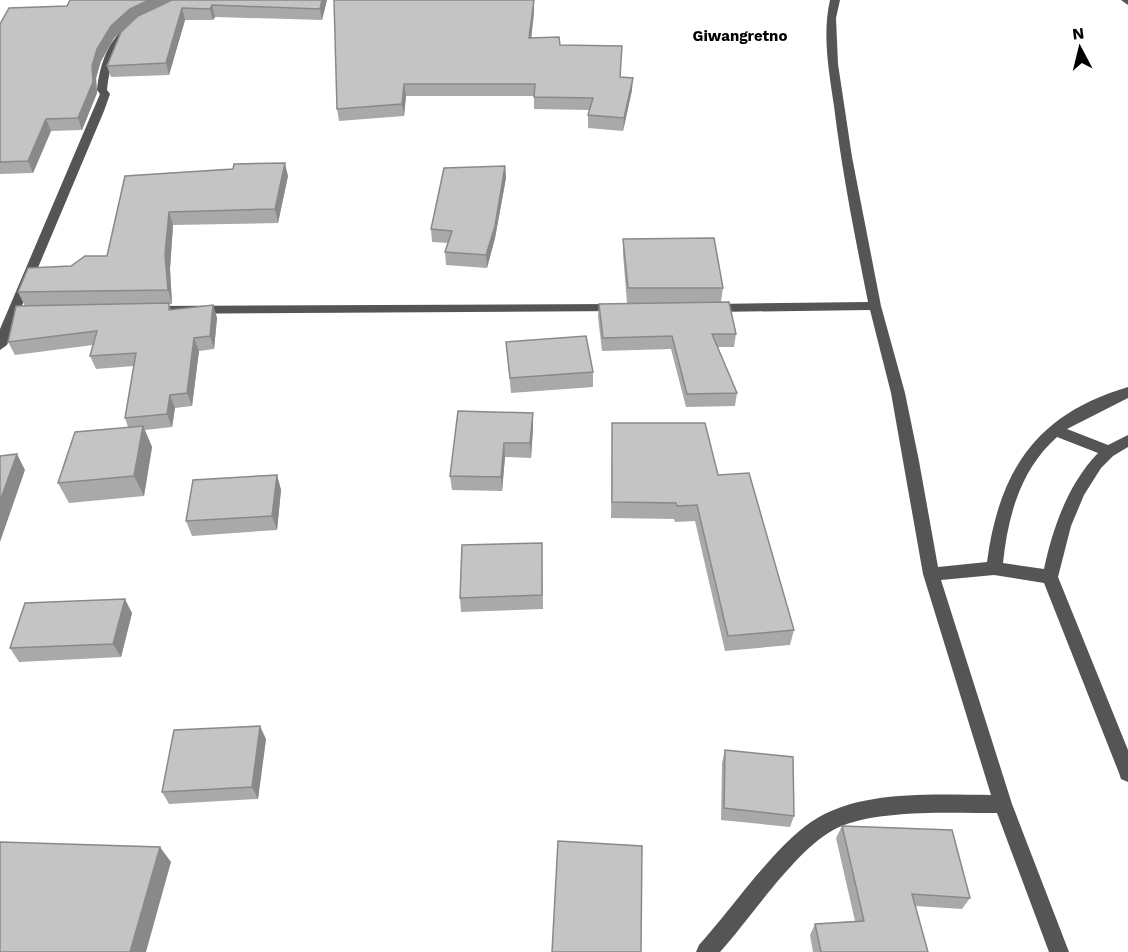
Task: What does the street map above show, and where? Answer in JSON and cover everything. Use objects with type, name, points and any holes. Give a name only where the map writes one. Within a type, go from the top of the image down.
[{"type":"street","points":[[835,0],[831,18],[838,110],[875,306],[898,393],[912,461],[931,574],[1003,804],[1059,952]]},
{"type":"street","points":[[0,345],[99,111],[105,94],[102,90],[108,58],[118,38],[126,30],[144,21]]},
{"type":"street","points":[[694,308],[875,306]]},
{"type":"street","points":[[138,310],[627,308]]},
{"type":"street","points":[[13,313],[47,311]]},
{"type":"street","points":[[994,568],[997,540],[1012,489],[1037,449],[1054,430],[1128,392]]},
{"type":"street","points":[[1054,430],[1109,452]]},
{"type":"street","points":[[1128,440],[1109,452],[1089,475],[1074,499],[1057,548],[1050,577],[1128,773]]},
{"type":"street","points":[[931,574],[994,568],[1050,577]]},
{"type":"street","points":[[706,952],[774,871],[817,829],[840,817],[893,807],[934,804],[1003,804]]},
{"type":"building","points":[[70,0],[149,0],[130,9],[111,26],[97,49],[92,66],[93,82],[78,118],[46,119],[28,161],[0,162],[0,24],[9,8],[67,6]]},
{"type":"building","points":[[172,0],[322,0],[320,9],[212,5],[210,9],[182,8],[166,63],[107,66],[121,32],[138,16]]},
{"type":"building","points":[[334,0],[534,0],[529,38],[559,37],[560,45],[622,46],[620,77],[633,78],[624,118],[588,115],[593,98],[534,97],[535,84],[404,84],[402,104],[337,109]]},
{"type":"building","points":[[285,163],[275,209],[169,212],[165,255],[168,290],[18,292],[28,268],[71,266],[85,256],[107,256],[125,176],[233,169],[234,164]]},
{"type":"building","points":[[505,166],[495,226],[486,255],[445,252],[452,231],[431,229],[444,168]]},
{"type":"building","points":[[714,238],[723,288],[628,288],[623,239]]},
{"type":"building","points":[[729,302],[736,334],[712,334],[737,393],[687,394],[672,336],[603,338],[599,304]]},
{"type":"building","points":[[169,303],[169,310],[213,305],[210,336],[194,338],[187,393],[170,395],[167,414],[125,418],[136,353],[90,356],[97,331],[8,342],[16,306]]},
{"type":"building","points":[[586,336],[593,372],[510,378],[506,342]]},
{"type":"building","points":[[458,411],[533,413],[530,443],[504,443],[501,477],[450,476]]},
{"type":"building","points":[[612,423],[705,423],[718,475],[749,473],[794,630],[728,636],[697,505],[612,502]]},
{"type":"building","points":[[143,426],[134,476],[58,483],[75,432]]},
{"type":"building","points":[[17,454],[0,501],[0,456]]},
{"type":"building","points":[[277,475],[272,516],[186,521],[193,480]]},
{"type":"building","points":[[542,543],[542,595],[460,598],[462,545]]},
{"type":"building","points":[[125,599],[113,644],[10,648],[25,603]]},
{"type":"building","points":[[260,726],[252,787],[162,792],[174,730]]},
{"type":"building","points":[[725,750],[793,757],[794,816],[724,808]]},
{"type":"building","points":[[842,826],[952,830],[970,898],[912,894],[928,952],[821,952],[815,924],[864,921]]},
{"type":"building","points":[[558,841],[642,846],[641,952],[552,952]]},
{"type":"building","points":[[0,842],[160,847],[130,952],[0,952]]},
{"type":"district","name":"Giwangretno","points":[[740,36]]}]
